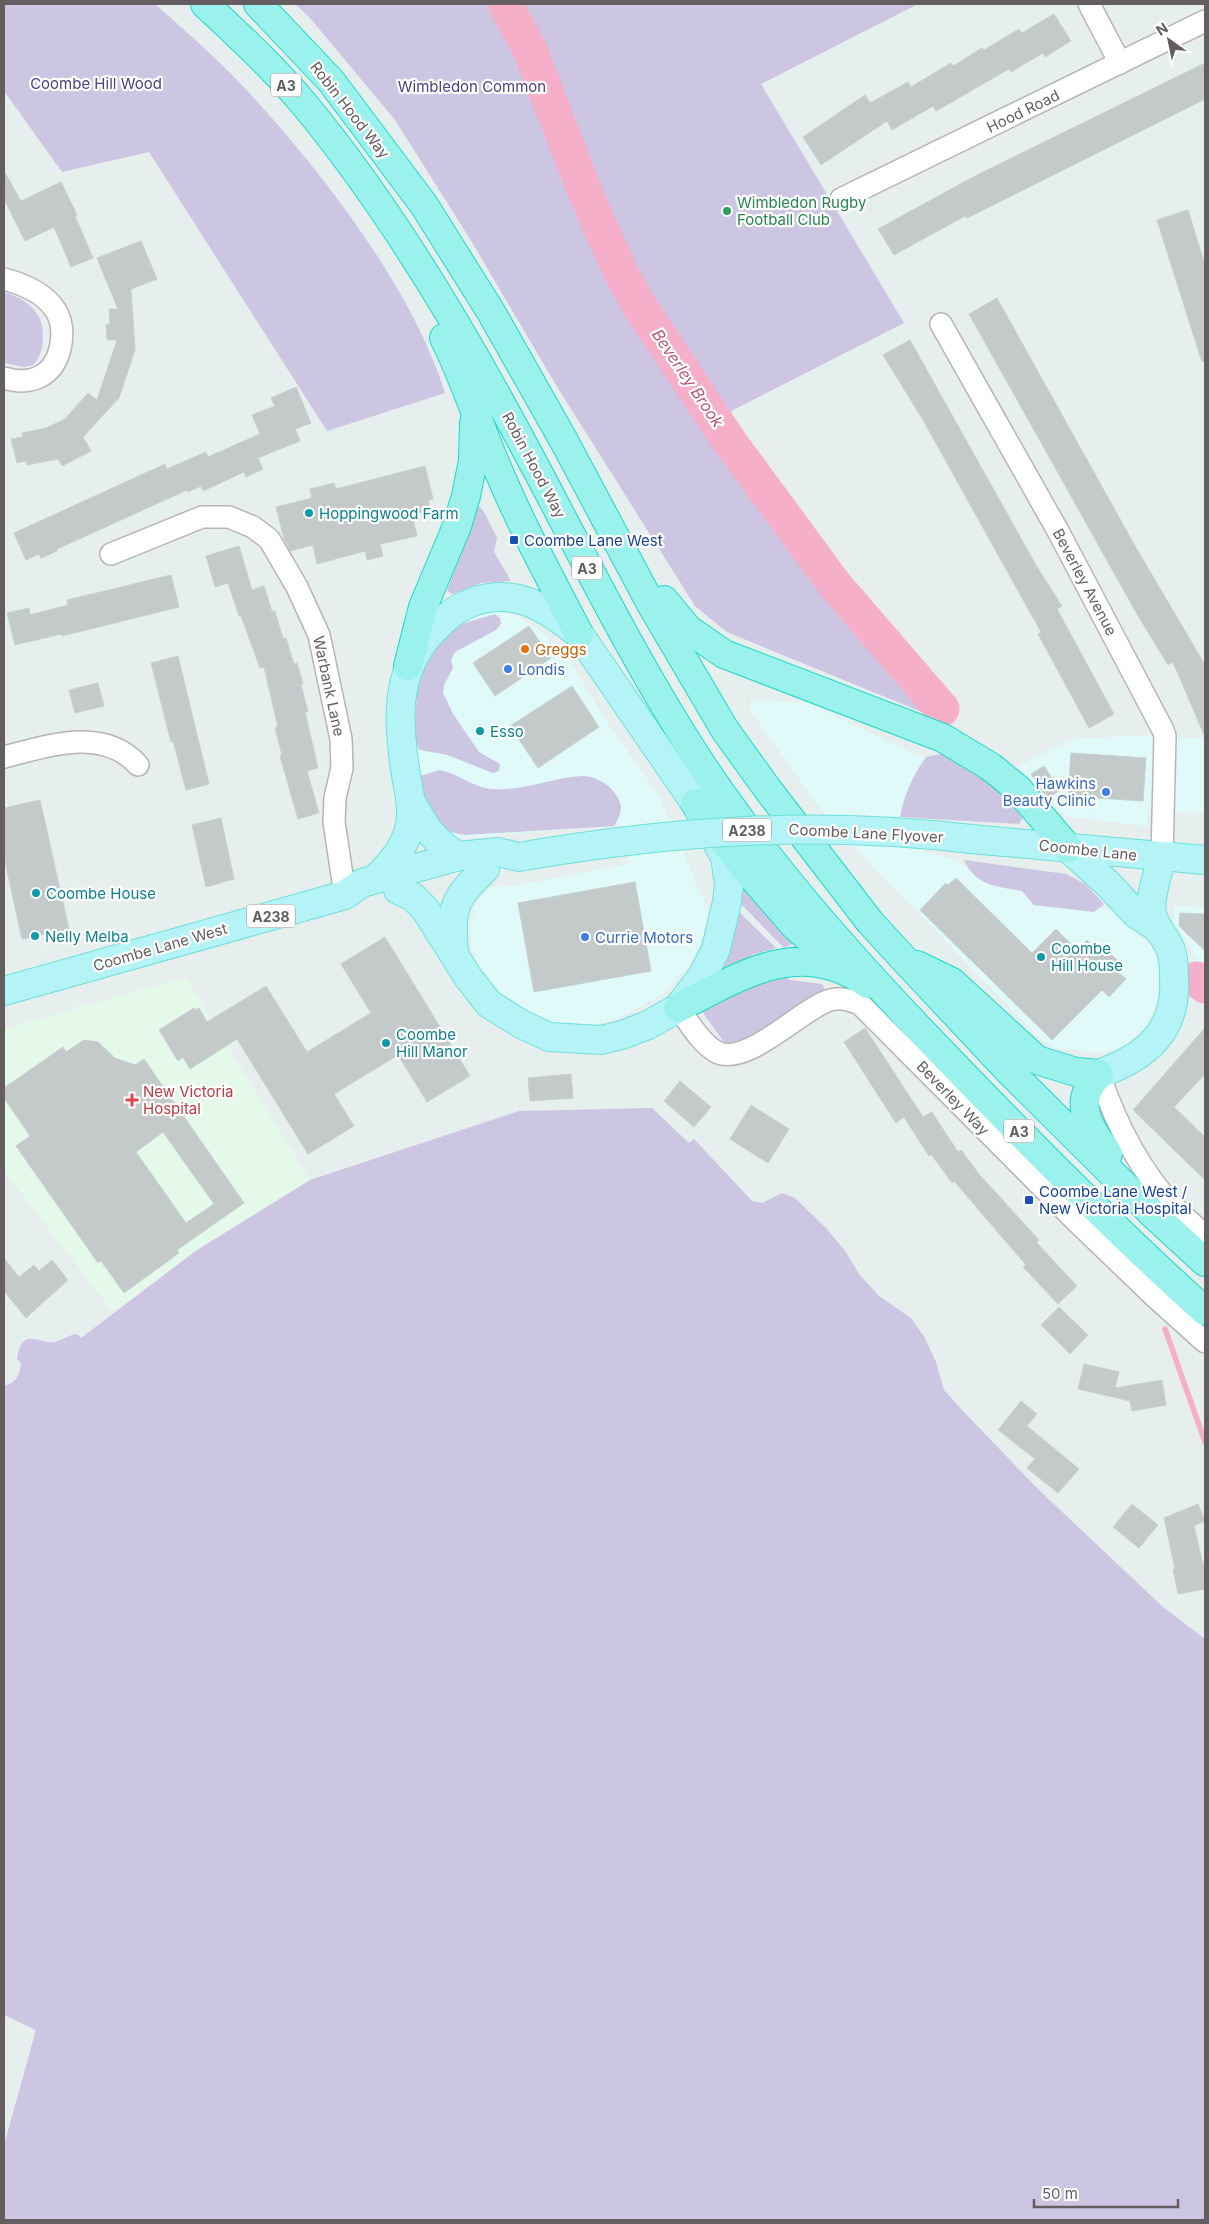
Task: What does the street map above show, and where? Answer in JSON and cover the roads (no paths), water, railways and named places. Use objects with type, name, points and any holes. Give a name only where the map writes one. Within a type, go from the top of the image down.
[{"type":"highway","name":"Robin Hood Way","points":[[205,4],[254,50],[303,103],[359,175],[414,256],[464,337],[531,458],[619,626],[693,751],[730,807],[841,956]]},
{"type":"highway","name":"Robin Hood Way","points":[[258,4],[331,81],[424,205],[491,312],[652,606],[725,730],[768,791],[870,922],[902,958]]},
{"type":"highway","points":[[359,175],[460,368],[474,412],[525,528],[579,634]]},
{"type":"highway","points":[[408,666],[423,607],[457,526],[466,496],[473,460],[474,412]]},
{"type":"highway","points":[[602,513],[661,597],[688,629],[704,641],[738,660],[942,738],[967,751],[1018,789],[1068,848]]},
{"type":"highway","points":[[695,803],[748,872],[794,925],[841,956]]},
{"type":"highway","points":[[678,1008],[754,969],[786,961],[811,961],[841,956]]},
{"type":"highway","name":"Beverley Way","points":[[841,956],[893,1002],[1124,1237],[1205,1311]]},
{"type":"highway","points":[[902,958],[952,982],[1037,1060],[1076,1072],[1099,1074]]},
{"type":"highway","name":"A3","points":[[902,958],[1009,1071],[1156,1217],[1205,1262]]},
{"type":"highway","points":[[1099,1074],[1085,1093],[1083,1102],[1090,1125],[1114,1164],[1156,1217]]},
{"type":"main road","points":[[486,598],[519,598],[538,605],[579,634],[695,803],[725,857],[729,886],[716,949],[703,975],[678,1008],[648,1025],[622,1035],[601,1040],[549,1036],[523,1025],[489,1004],[468,977],[454,952],[425,909],[413,896],[387,884],[388,867],[405,842],[410,825],[410,799],[401,741],[400,712],[408,666],[424,642],[441,622],[461,606],[486,598]]},
{"type":"main road","points":[[410,799],[424,826],[448,851],[459,856]]},
{"type":"main road","name":"Coombe Lane Flyover","points":[[522,856],[660,836],[764,829],[883,831],[970,840]]},
{"type":"main road","name":"Coombe Lane","points":[[970,840],[1205,860]]},
{"type":"main road","points":[[1068,848],[1107,883],[1136,914],[1156,927]]},
{"type":"main road","name":"Coombe Lane West","points":[[4,991],[345,895],[366,898],[387,884],[459,856],[498,852],[522,856]]},
{"type":"main road","name":"Coombe Lane West","points":[[387,884],[485,869],[522,856]]},
{"type":"main road","points":[[1099,1074],[1130,1061],[1150,1047],[1161,1033],[1168,1018],[1175,991],[1173,964],[1171,951],[1156,927],[1152,904],[1162,857]]},
{"type":"main road","points":[[454,952],[451,920],[457,901],[467,886],[485,869]]},
{"type":"street","points":[[1090,4],[1120,64]]},
{"type":"street","name":"Hood Road","points":[[841,199],[1205,21]]},
{"type":"street","points":[[4,279],[29,288],[41,296],[55,310],[62,325],[62,343],[57,360],[52,368],[31,381],[18,382],[4,378]]},
{"type":"street","name":"Beverley Avenue","points":[[941,324],[1058,531],[1163,730],[1165,736],[1162,857]]},
{"type":"street","name":"Warbank Lane","points":[[111,554],[202,517],[229,517],[253,527],[269,538],[297,587],[319,635],[341,739],[342,768],[335,798],[334,822],[345,895]]},
{"type":"street","points":[[4,757],[75,742],[99,742],[118,748],[138,765]]},
{"type":"street","name":"Beverley Way","points":[[678,1008],[703,1041],[716,1052],[729,1054],[744,1051],[761,1042],[819,1004],[831,999],[843,998],[860,1004],[1075,1220],[1205,1342]]},
{"type":"street","points":[[1099,1074],[1110,1108],[1144,1166],[1174,1207],[1205,1236]]},
{"type":"waterway","name":"Beverley Brook","points":[[505,4],[530,50],[585,192],[621,273],[639,305],[729,441],[835,585],[942,709]]},
{"type":"waterway","name":"Beverley Brook","points":[[1197,979],[1205,986]]},
{"type":"waterway","points":[[1165,1329],[1205,1442]]},
{"type":"place","name":"Wimbledon Rugby Football Club","points":[[727,211]]},
{"type":"place","name":"Hoppingwood Farm","points":[[309,513]]},
{"type":"place","name":"Coombe Lane West","points":[[514,540]]},
{"type":"place","name":"Greggs","points":[[525,649]]},
{"type":"place","name":"Londis","points":[[508,669]]},
{"type":"place","name":"Esso","points":[[480,731]]},
{"type":"place","name":"Hawkins Beauty Clinic","points":[[1106,792]]},
{"type":"place","name":"Coombe House","points":[[36,893]]},
{"type":"place","name":"Nelly Melba","points":[[35,936]]},
{"type":"place","name":"Currie Motors","points":[[585,937]]},
{"type":"place","name":"Coombe Hill House","points":[[1041,957]]},
{"type":"place","name":"Coombe Hill Manor","points":[[386,1043]]},
{"type":"place","name":"New Victoria Hospital","points":[[132,1100]]},
{"type":"place","name":"Coombe Lane West / New Victoria Hospital","points":[[1029,1200]]},
{"type":"park label","name":"Coombe Hill Wood","points":[[96,83]]},
{"type":"park label","name":"Wimbledon Common","points":[[472,86]]}]
